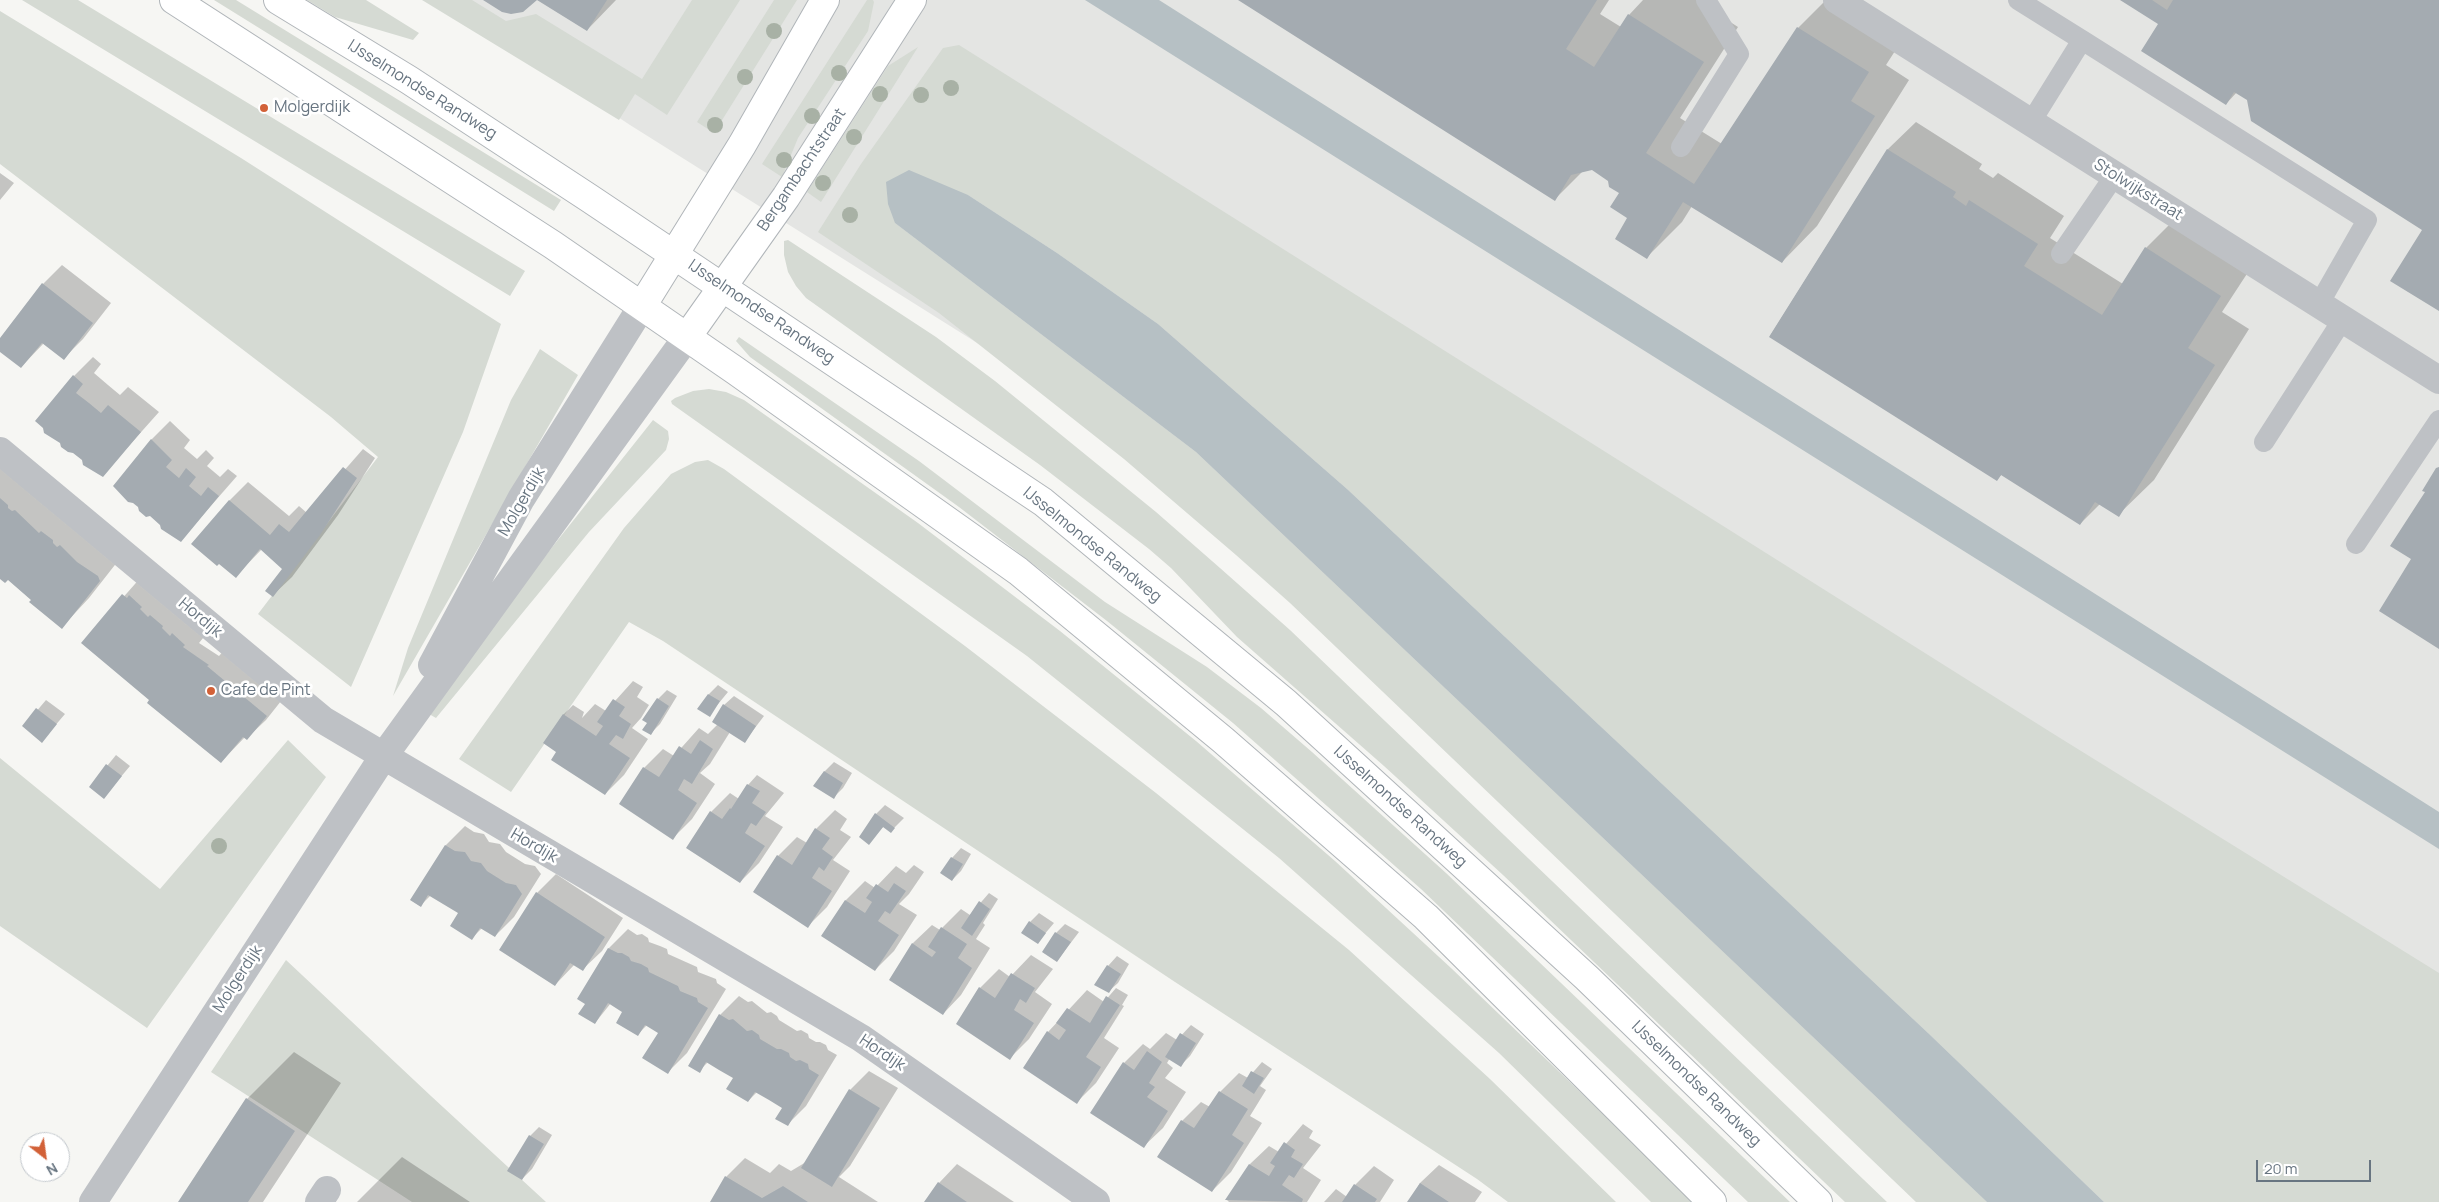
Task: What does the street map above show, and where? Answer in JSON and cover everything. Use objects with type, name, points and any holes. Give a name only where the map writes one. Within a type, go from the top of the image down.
[{"type":"main road","points":[[174,0],[546,240],[687,337],[1018,571],[1223,740],[1426,917],[1712,1202]]},
{"type":"main road","name":"IJsselmondse Randweg","points":[[278,0],[409,80],[674,254],[1043,502],[1286,703],[1587,978],[1818,1202]]},
{"type":"main road","points":[[674,254],[742,144],[825,0]]},
{"type":"main road","name":"Bergambachtstraat","points":[[687,337],[786,197],[912,0]]},
{"type":"main road","name":"Molgerdijk","points":[[642,306],[674,254]]},
{"type":"street","name":"Stolwijkstraat","points":[[1837,0],[2439,380]]},
{"type":"street","name":"Molgerdijk","points":[[383,757],[521,500],[642,306]]},
{"type":"street","name":"Molgerdijk","points":[[93,1202],[383,757],[687,337]]},
{"type":"street","name":"Hordijk","points":[[0,452],[323,720],[861,1038],[1096,1202]]},
{"type":"lane","points":[[1681,147],[1739,54],[1706,0]]},
{"type":"lane","points":[[2018,0],[2367,220],[2319,304]]},
{"type":"lane","points":[[2031,122],[2082,40]]},
{"type":"lane","points":[[2061,254],[2115,175]]},
{"type":"lane","points":[[2264,442],[2343,319]]},
{"type":"lane","points":[[2356,544],[2439,420]]},
{"type":"shaded area","points":[[22,0],[78,0],[525,271],[510,296]]},
{"type":"shaded area","points":[[214,0],[236,0],[561,200],[554,211]]},
{"type":"shaded area","points":[[307,0],[366,0],[419,33],[413,40],[335,17]]},
{"type":"shaded area","points":[[422,0],[472,0],[506,21],[536,14],[642,79],[692,0],[740,0],[667,115],[635,94],[619,120]]},
{"type":"shaded area","points":[[442,0],[2439,0],[2439,1202],[1941,1202],[1520,794],[1060,395],[630,125]]},
{"type":"shaded area","points":[[774,0],[797,0],[714,133],[697,122]]},
{"type":"shaded area","points":[[867,0],[873,0],[874,2],[868,31],[798,138],[782,177],[762,164]]},
{"type":"shaded area","points":[[1085,0],[1159,0],[2439,812],[2439,849]]},
{"type":"shaded area","points":[[0,11],[241,158],[501,324],[463,432],[351,687],[258,614],[378,457],[331,417],[0,164]]},
{"type":"shaded area","points":[[959,45],[2052,733],[2439,973],[2439,1202],[2104,1202],[1928,1033],[1347,489],[1158,324],[1057,253],[968,195],[895,223],[1196,452],[1987,1202],[1916,1202],[1290,603],[1236,555],[1124,459],[939,313],[818,232],[861,164],[943,48]]},
{"type":"shaded area","points":[[918,47],[821,202],[807,192],[888,66]]},
{"type":"shaded area","points":[[909,170],[968,195],[1057,253],[1158,324],[1347,489],[1928,1033],[2104,1202],[1987,1202],[1196,452],[895,223],[888,204],[886,182]]},
{"type":"shaded area","points":[[788,240],[936,337],[995,381],[1156,512],[1220,568],[1290,630],[1887,1202],[1845,1202],[1503,875],[1384,766],[1237,637],[1171,568],[1149,549],[1040,465],[806,298],[788,272],[784,255],[784,241]]},
{"type":"shaded area","points":[[739,337],[919,461],[1105,602],[1207,667],[1261,708],[1446,873],[1790,1202],[1748,1202],[1421,889],[1233,723],[1107,621],[959,507],[750,357],[736,341]]},
{"type":"shaded area","points":[[540,349],[578,375],[393,696],[408,648],[511,400]]},
{"type":"shaded area","points":[[709,389],[726,392],[744,400],[918,523],[1060,631],[1196,741],[1335,861],[1451,968],[1695,1202],[1651,1202],[1499,1053],[1279,858],[1027,656],[672,404],[671,401],[675,398],[693,391]]},
{"type":"shaded area","points":[[653,420],[668,431],[669,439],[666,450],[589,532],[436,718],[429,714],[465,657]]},
{"type":"shaded area","points":[[708,460],[724,469],[965,646],[1156,793],[1349,950],[1490,1079],[1616,1202],[1508,1202],[1477,1179],[1175,982],[663,641],[629,622],[511,792],[459,759],[624,528],[671,474],[695,462]]},
{"type":"shaded area","points":[[288,740],[326,777],[147,1028],[0,926],[0,758],[160,889]]},
{"type":"shaded area","points":[[286,960],[546,1202],[412,1202],[211,1072]]},
{"type":"building","points":[[483,0],[537,0],[523,12],[511,14],[502,12]]},
{"type":"building","points":[[537,0],[607,0],[587,31]]},
{"type":"building","points":[[1238,0],[1597,0],[1566,49],[1594,67],[1628,14],[1704,62],[1646,153],[1694,184],[1797,27],[1869,72],[1851,101],[1875,116],[1782,263],[1683,202],[1647,259],[1615,239],[1627,218],[1610,207],[1619,193],[1609,187],[1608,181],[1592,170],[1571,175],[1555,201]]},
{"type":"building","points":[[2120,0],[2152,0],[2167,10],[2173,0],[2439,0],[2439,311],[2390,281],[2422,230],[2251,121],[2247,100],[2234,92],[2226,105],[2141,51],[2158,24]]},
{"type":"building","points":[[1887,149],[1956,192],[1953,197],[1966,206],[1969,200],[2038,244],[2024,266],[2102,315],[2145,247],[2221,296],[2188,348],[2215,365],[2119,517],[2095,502],[2080,525],[2001,475],[1997,481],[1769,337]]},
{"type":"building","points":[[42,283],[93,323],[64,360],[42,343],[21,368],[0,352],[0,338]]},
{"type":"building","points":[[73,375],[83,384],[76,393],[101,413],[108,405],[141,432],[103,477],[83,465],[82,460],[73,453],[68,452],[61,447],[60,443],[44,433],[43,428],[35,421]]},
{"type":"building","points":[[151,439],[172,460],[166,467],[179,478],[186,468],[196,477],[189,486],[201,496],[208,487],[219,496],[181,542],[161,529],[160,525],[150,516],[146,517],[139,511],[138,507],[128,502],[113,486]]},
{"type":"building","points":[[343,467],[357,478],[320,535],[273,597],[265,591],[282,569],[260,549],[236,578],[219,564],[217,566],[191,544],[229,500],[270,535],[279,524],[289,532]]},
{"type":"building","points":[[2439,467],[2439,649],[2379,611],[2411,559],[2390,546],[2425,492],[2422,491],[2436,468]]},
{"type":"building","points":[[0,498],[8,505],[8,508],[12,511],[15,510],[39,533],[41,531],[53,540],[57,547],[60,545],[77,562],[98,576],[100,581],[62,629],[29,602],[31,600],[8,580],[5,583],[0,579]]},
{"type":"building","points":[[122,594],[127,598],[129,595],[142,607],[140,609],[148,617],[150,615],[163,626],[162,628],[170,636],[172,633],[185,645],[183,647],[209,665],[207,666],[267,716],[247,740],[243,737],[221,763],[147,703],[149,700],[81,643]]},
{"type":"building","points":[[708,694],[720,701],[710,717],[697,709]]},
{"type":"building","points":[[657,698],[669,706],[651,735],[642,730],[647,723],[642,720]]},
{"type":"building","points":[[613,699],[625,707],[619,716],[631,724],[623,739],[616,735],[609,744],[630,758],[605,795],[551,760],[556,752],[543,743],[563,714],[596,736],[603,726],[597,722]]},
{"type":"building","points":[[723,704],[756,726],[745,743],[712,722]]},
{"type":"building","points":[[36,708],[57,724],[42,743],[22,726]]},
{"type":"building","points":[[700,740],[713,749],[692,784],[684,779],[678,790],[697,803],[673,840],[619,804],[643,767],[659,777],[679,746],[691,754]]},
{"type":"building","points":[[106,764],[122,776],[104,799],[89,787]]},
{"type":"building","points":[[824,771],[843,783],[834,799],[813,786]]},
{"type":"building","points":[[747,784],[760,791],[752,803],[766,812],[756,826],[751,823],[745,833],[765,846],[740,883],[686,848],[710,811],[722,819],[731,809]]},
{"type":"building","points":[[875,813],[895,828],[891,833],[883,827],[869,845],[859,837]]},
{"type":"building","points":[[815,828],[830,838],[822,849],[833,857],[824,871],[819,867],[812,878],[832,891],[808,928],[753,892],[777,855],[792,865]]},
{"type":"building","points":[[445,845],[455,851],[465,852],[471,861],[481,863],[487,871],[506,883],[516,885],[522,894],[495,937],[480,928],[472,940],[450,926],[458,913],[428,895],[421,907],[410,900]]},
{"type":"building","points":[[951,857],[963,864],[952,881],[940,873]]},
{"type":"building","points":[[894,883],[906,891],[890,914],[885,911],[878,921],[899,935],[875,971],[821,936],[845,900],[865,913],[872,902],[866,898],[876,884],[888,892]]},
{"type":"building","points":[[536,892],[605,937],[583,971],[570,963],[555,986],[499,950]]},
{"type":"building","points":[[979,901],[990,909],[972,936],[961,928]]},
{"type":"building","points":[[1029,921],[1046,933],[1038,944],[1021,933]]},
{"type":"building","points":[[941,927],[967,944],[958,958],[972,968],[943,1015],[889,980],[912,943],[932,957],[936,952],[928,947]]},
{"type":"building","points":[[1055,932],[1071,942],[1057,962],[1042,952]]},
{"type":"building","points":[[608,948],[622,953],[629,957],[631,961],[648,968],[649,972],[678,986],[680,991],[697,998],[698,1002],[708,1008],[668,1074],[642,1058],[658,1033],[645,1025],[638,1036],[616,1023],[622,1012],[608,1003],[595,1024],[578,1014],[585,1004],[577,999]]},
{"type":"building","points":[[1107,965],[1121,974],[1109,993],[1094,985]]},
{"type":"building","points":[[1011,973],[1035,988],[1026,1003],[1020,999],[1014,1010],[1034,1023],[1010,1060],[956,1024],[979,987],[995,998]]},
{"type":"building","points":[[1106,996],[1120,1005],[1086,1057],[1101,1067],[1077,1104],[1023,1068],[1047,1031],[1059,1040],[1066,1030],[1056,1023],[1067,1008],[1090,1023]]},
{"type":"building","points":[[719,1014],[729,1020],[733,1019],[747,1031],[752,1030],[759,1035],[760,1039],[777,1049],[789,1053],[790,1057],[796,1061],[800,1060],[808,1064],[809,1069],[819,1075],[788,1126],[775,1119],[782,1108],[769,1100],[755,1092],[748,1102],[726,1089],[733,1078],[706,1062],[700,1073],[688,1066]]},
{"type":"building","points":[[1180,1033],[1196,1043],[1181,1067],[1165,1057]]},
{"type":"building","points":[[1147,1051],[1162,1062],[1149,1083],[1155,1087],[1147,1097],[1168,1111],[1144,1148],[1090,1113],[1123,1062],[1134,1070]]},
{"type":"building","points":[[1251,1071],[1264,1078],[1254,1094],[1242,1086]]},
{"type":"building","points":[[849,1089],[880,1108],[832,1187],[801,1168]]},
{"type":"building","points":[[1219,1091],[1248,1109],[1232,1135],[1244,1143],[1212,1192],[1157,1157],[1181,1120],[1194,1128]]},
{"type":"building","points":[[246,1098],[295,1131],[248,1202],[178,1202]]},
{"type":"building","points":[[529,1135],[544,1144],[522,1180],[507,1171]]},
{"type":"building","points":[[1284,1142],[1295,1150],[1291,1157],[1303,1164],[1294,1178],[1289,1175],[1282,1185],[1303,1199],[1302,1202],[1225,1200],[1249,1164],[1269,1176],[1275,1166],[1270,1163]]},
{"type":"building","points":[[725,1176],[762,1198],[783,1186],[808,1202],[710,1202]]},
{"type":"building","points":[[938,1182],[964,1200],[967,1202],[924,1202]]},
{"type":"building","points":[[1420,1183],[1449,1202],[1407,1202]]},
{"type":"building","points":[[1354,1184],[1377,1199],[1375,1202],[1342,1202]]},
{"type":"place","name":"Molgerdijk","points":[[264,108]]},
{"type":"place","name":"Cafe de Pint","points":[[211,691]]}]
